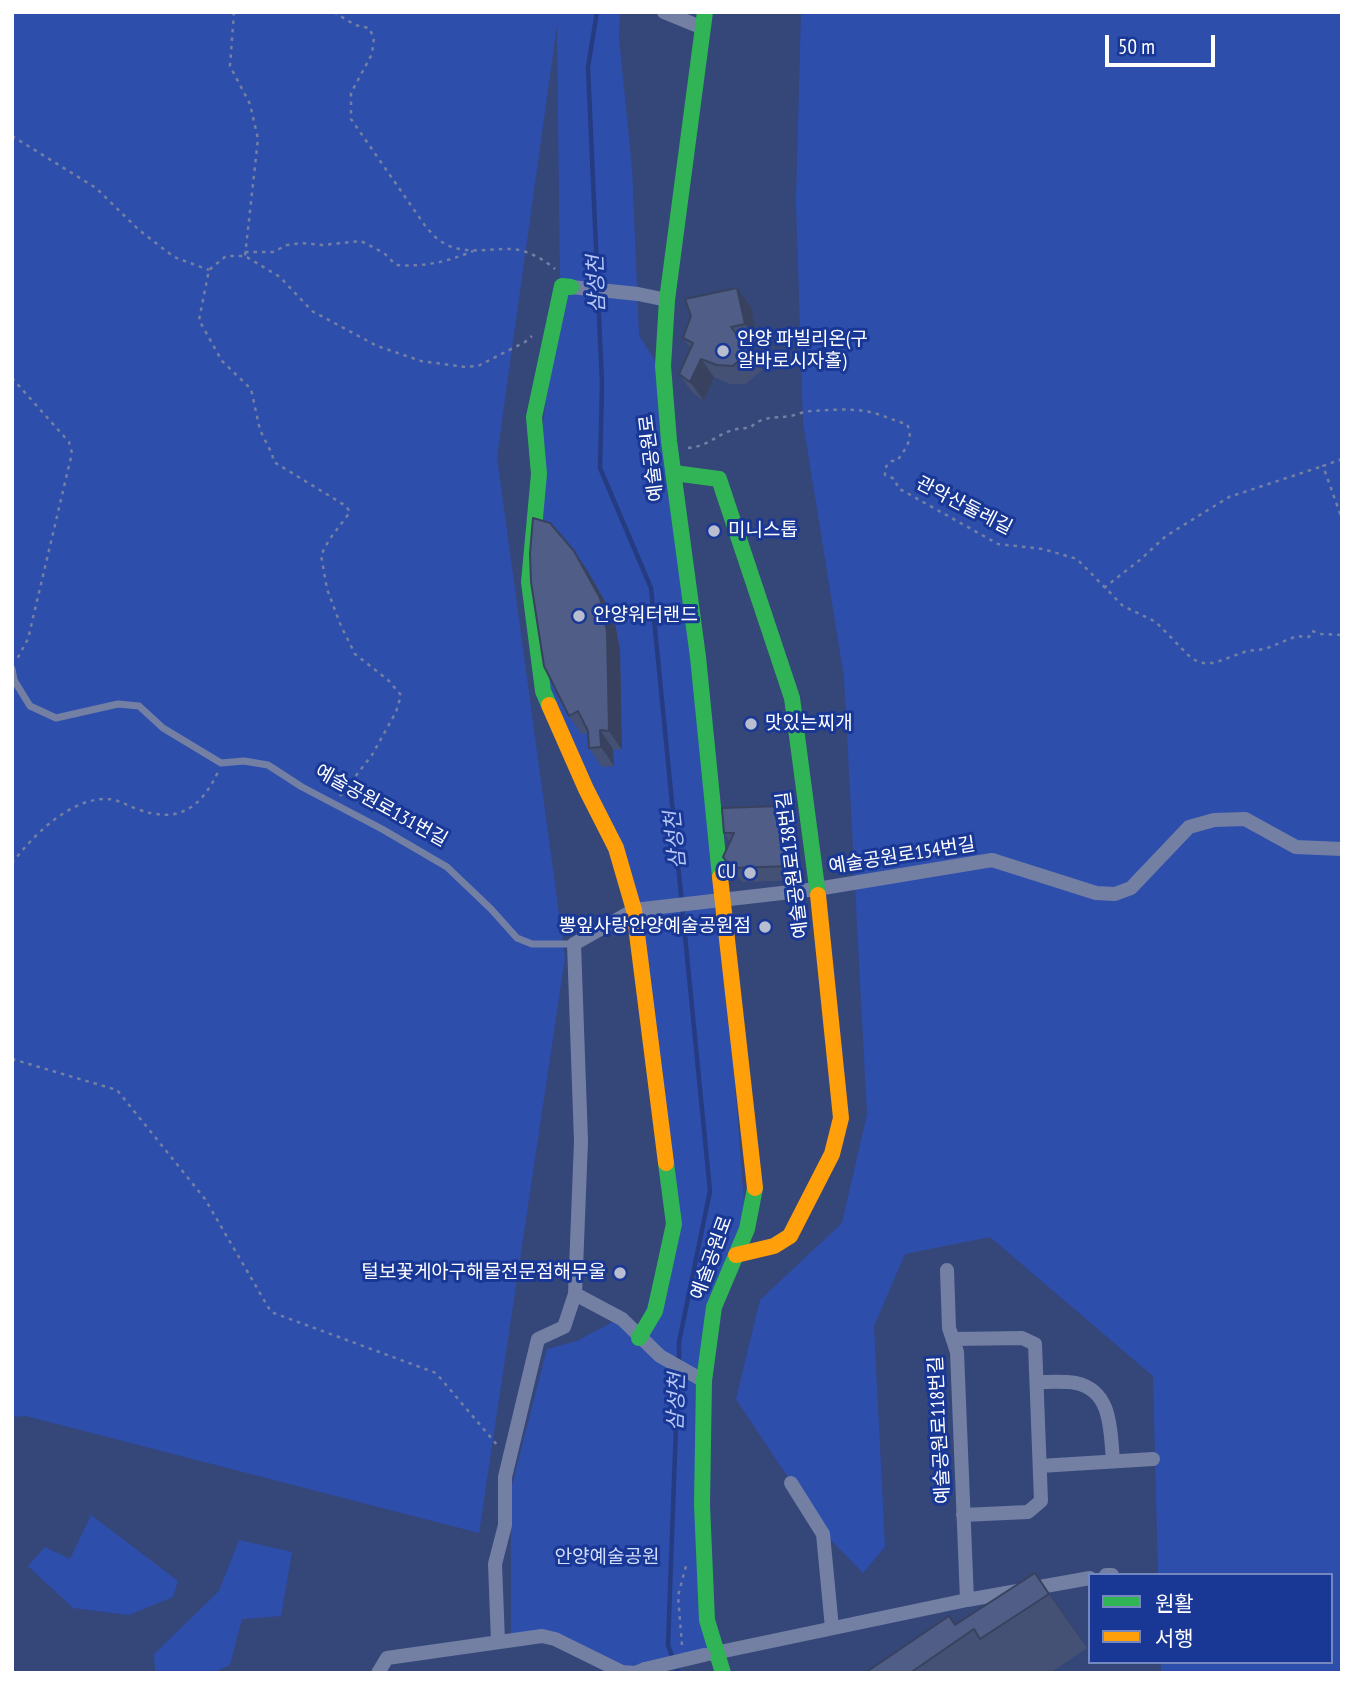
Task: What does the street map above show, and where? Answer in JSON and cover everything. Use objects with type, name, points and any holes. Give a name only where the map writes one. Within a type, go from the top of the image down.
[{"type":"street","points":[[664,12],[704,20]]},
{"type":"street","name":"예술공원로","points":[[704,20],[667,300],[663,366],[671,451],[698,657],[754,1187],[747,1229],[714,1307],[698,1378],[706,1619],[710,1654],[723,1673]]},
{"type":"street","points":[[639,1338],[655,1311],[674,1224],[642,909],[543,691],[529,582],[538,474],[534,417],[566,287],[638,294],[667,300]]},
{"type":"street","name":"예술공원로138번길","points":[[674,473],[719,479],[792,698],[817,889],[841,1118],[832,1154],[790,1236],[774,1246],[736,1255]]},
{"type":"street","name":"예술공원로154번길","points":[[722,900],[817,889],[992,860],[1096,892],[1115,894],[1131,888],[1189,827],[1214,820],[1245,819],[1296,847],[1342,849]]},
{"type":"street","points":[[498,1641],[495,1564],[505,1525],[505,1477],[538,1339],[564,1327],[575,1293],[582,1141],[574,944],[642,909],[722,900]]},
{"type":"street","points":[[947,1270],[950,1328],[954,1339]]},
{"type":"street","points":[[575,1293],[622,1319],[660,1356],[698,1378]]},
{"type":"street","name":"예술공원로118번길","points":[[963,1515],[1028,1512],[1041,1501],[1035,1345],[1022,1338],[954,1339],[957,1352],[963,1515],[967,1600]]},
{"type":"street","points":[[1038,1382],[1078,1384],[1104,1401],[1110,1420],[1113,1461]]},
{"type":"street","points":[[1040,1466],[1153,1459]]},
{"type":"street","points":[[791,1483],[823,1534],[832,1628]]},
{"type":"street","points":[[378,1673],[387,1658],[542,1636],[555,1639],[596,1666],[636,1673],[832,1628],[1088,1578]]},
{"type":"lane","points":[[12,668],[14,680],[30,706],[56,718],[118,704],[139,706],[163,728],[221,763]]},
{"type":"lane","name":"예술공원로131번길","points":[[221,763],[244,761],[268,765],[302,787],[382,828],[447,867],[491,909],[517,939],[532,944],[574,944]]},
{"type":"path","points":[[234,12],[230,66],[250,104],[258,139],[245,254]]},
{"type":"path","points":[[334,12],[355,25],[369,28],[374,38],[372,54],[351,93],[351,119],[426,227],[442,242],[473,251],[514,249],[537,256],[555,268],[554,284],[566,287]]},
{"type":"path","points":[[12,136],[96,188],[139,230],[174,257],[209,270]]},
{"type":"path","points":[[335,804],[372,755],[396,712],[401,695],[388,680],[355,654],[327,589],[321,555],[350,512],[346,506],[274,462],[260,429],[251,389],[222,361],[199,320],[209,270],[226,256],[273,252],[287,245],[302,243],[323,245],[361,242],[384,253],[396,265],[418,267],[450,261],[473,251]]},
{"type":"path","points":[[245,254],[280,277],[312,311],[377,346],[421,361],[465,367],[478,366],[525,342],[533,335]]},
{"type":"path","points":[[12,378],[69,442],[72,453],[28,639],[12,668]]},
{"type":"path","name":"관악산둘레길","points":[[671,451],[703,445],[720,433],[735,427],[750,428],[758,420],[777,416],[788,417],[811,411],[830,410],[870,412],[907,424],[911,433],[908,446],[897,461],[891,461],[885,468],[885,475],[895,480],[898,488],[999,544],[1043,549],[1077,559],[1124,606],[1156,622],[1192,659],[1214,663],[1265,649],[1297,636],[1308,637],[1312,631],[1342,635]]},
{"type":"path","points":[[1104,588],[1166,536],[1229,497],[1342,459]]},
{"type":"path","points":[[1323,466],[1342,519]]},
{"type":"path","points":[[12,863],[42,830],[83,804],[98,799],[115,799],[157,815],[182,813],[193,808],[213,783],[221,763]]},
{"type":"path","points":[[12,1059],[117,1090],[205,1199],[271,1312],[436,1373],[509,1459]]},
{"type":"path","points":[[684,1654],[678,1595],[688,1557]]},
{"type":"green space","name":"안양예술공원","points":[[12,12],[620,12],[619,38],[632,168],[639,335],[658,366],[721,899],[746,1229],[704,1359],[715,1652],[635,1672],[580,1651],[511,1635],[511,1489],[547,1349],[577,1341],[620,1318],[637,1337],[673,1224],[633,910],[541,691],[537,473],[560,286],[557,25],[497,457],[565,958],[479,1533],[26,1416],[12,1417]]},
{"type":"green space","points":[[801,12],[1342,12],[1342,1673],[1161,1673],[1161,1664],[1333,1664],[1333,1573],[1158,1573],[1153,1376],[990,1237],[905,1254],[874,1326],[885,1547],[863,1573],[827,1536],[736,1399],[760,1300],[842,1223],[867,1114],[844,677],[803,422],[796,201]]},
{"type":"green space","points":[[91,1515],[178,1581],[173,1597],[129,1615],[73,1608],[28,1566],[45,1547],[70,1559]]},
{"type":"green space","points":[[239,1540],[292,1552],[281,1616],[242,1619],[230,1665],[212,1673],[155,1671],[154,1654],[219,1591]]},
{"type":"building","points":[[737,288],[745,324],[731,327],[749,351],[733,366],[717,365],[701,359],[690,382],[679,374],[693,343],[683,338],[691,316],[685,299]]},
{"type":"building","points":[[533,518],[550,523],[574,551],[600,598],[607,631],[609,731],[600,730],[601,747],[589,748],[588,731],[578,711],[569,716],[544,666],[531,582]]},
{"type":"building","points":[[780,806],[780,839],[788,839],[791,866],[732,868],[723,857],[734,833],[724,833],[722,808]]},
{"type":"building","points":[[1035,1573],[1049,1594],[980,1639],[974,1629],[910,1673],[865,1673],[949,1616],[955,1625]]},
{"type":"waterway","name":"삼성천","points":[[597,12],[588,67],[602,384],[600,468],[651,588],[710,1191],[679,1342],[679,1362]]},
{"type":"waterway","name":"삼성천","points":[[678,1371],[668,1645],[678,1673]]},
{"type":"traffic: fast","points":[[705,12],[667,300],[663,366],[669,441],[698,657],[720,877]]},
{"type":"traffic: fast","points":[[549,705],[543,691],[529,582],[539,474],[534,417],[562,286],[571,287]]},
{"type":"traffic: fast","points":[[674,473],[719,479],[792,698],[818,895]]},
{"type":"traffic: fast","points":[[639,1338],[655,1311],[674,1224],[666,1163]]},
{"type":"traffic: fast","points":[[723,1673],[707,1620],[702,1505],[704,1381],[714,1307],[747,1229],[755,1188]]},
{"type":"traffic: slow","points":[[549,705],[586,789],[616,848],[634,910],[666,1163]]},
{"type":"traffic: slow","points":[[720,877],[755,1188]]},
{"type":"traffic: slow","points":[[736,1255],[774,1246],[790,1236],[832,1154],[841,1118],[818,895]]},
{"type":"place","name":"안양 파빌리온(구 알바로시자홀)","points":[[723,351]]},
{"type":"place","name":"미니스톱","points":[[714,531]]},
{"type":"place","name":"안양워터랜드","points":[[579,616]]},
{"type":"place","name":"맛있는찌개","points":[[751,724]]},
{"type":"place","name":"CU","points":[[750,873]]},
{"type":"place","name":"뽕잎사랑안양예술공원점","points":[[765,927]]},
{"type":"place","name":"털보꽃게아구해물전문점해무울","points":[[620,1273]]}]
